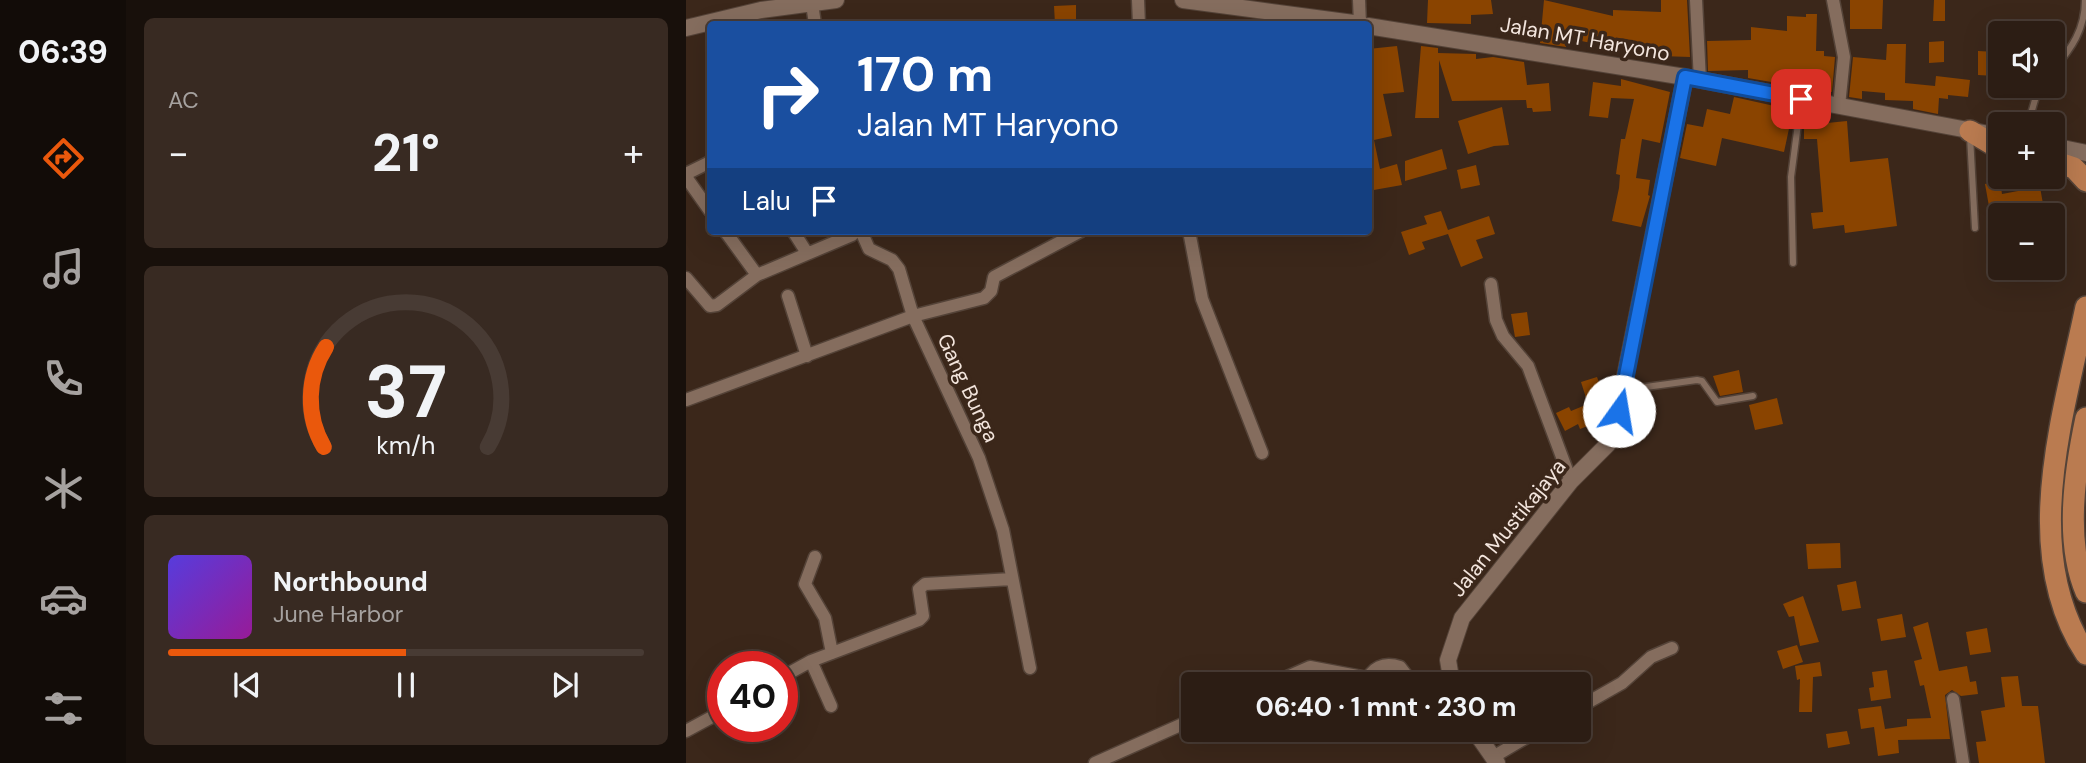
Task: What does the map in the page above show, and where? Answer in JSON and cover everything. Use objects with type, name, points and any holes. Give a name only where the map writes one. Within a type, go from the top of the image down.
[{"type":"highway","points":[[1970,131],[1988,142]]},
{"type":"highway","points":[[2065,165],[2074,168],[2086,181]]},
{"type":"highway","points":[[2086,307],[2058,440],[2051,554],[2057,591],[2073,634],[2086,654]]},
{"type":"highway","points":[[2086,418],[2076,502],[2076,551],[2086,592]]},
{"type":"main road","points":[[708,21],[759,5],[812,4],[836,0]]},
{"type":"main road","points":[[1183,0],[1274,7],[1326,21]]},
{"type":"main road","points":[[686,28],[707,21]]},
{"type":"main road","name":"Jalan MT Haryono","points":[[1372,27],[1692,79],[1988,134]]},
{"type":"main road","name":"Jalan Mustikajaya","points":[[1450,672],[1448,660],[1462,618],[1571,481],[1608,444],[1624,390],[1692,79]]},
{"type":"main road","points":[[2065,149],[2086,153]]},
{"type":"main road","points":[[1482,742],[1495,760]]},
{"type":"street","points":[[1138,0],[1139,21]]},
{"type":"street","points":[[1359,0],[1361,21]]},
{"type":"street","points":[[1692,79],[1696,0]]},
{"type":"street","points":[[1833,0],[1844,57],[1839,106]]},
{"type":"street","points":[[812,4],[815,21]]},
{"type":"street","points":[[707,164],[686,176],[707,207]]},
{"type":"street","points":[[728,235],[757,275]]},
{"type":"street","points":[[796,235],[807,253]]},
{"type":"street","points":[[686,278],[710,306],[717,305],[757,275],[852,235]]},
{"type":"street","name":"Gang Bunga","points":[[863,235],[869,249],[892,260],[899,269],[913,316],[979,458],[1003,530],[1012,579],[1019,598],[1030,668]]},
{"type":"street","points":[[686,400],[913,316],[984,298],[991,291],[994,277],[1073,235]]},
{"type":"street","points":[[1190,235],[1202,299],[1262,453]]},
{"type":"street","points":[[1491,284],[1496,320],[1503,336],[1528,366],[1571,481]]},
{"type":"street","points":[[788,296],[807,356]]},
{"type":"street","points":[[815,556],[805,584],[825,618],[832,653]]},
{"type":"street","points":[[798,668],[921,619],[919,589],[925,584],[1012,579]]},
{"type":"street","points":[[1591,701],[1622,683],[1651,657],[1672,648]]},
{"type":"street","points":[[811,661],[831,706]]},
{"type":"street","points":[[1374,672],[1378,667],[1393,664],[1407,672]]},
{"type":"street","points":[[1304,672],[1316,667],[1334,672]]},
{"type":"street","points":[[1953,699],[1963,763]]},
{"type":"street","points":[[686,731],[707,720]]},
{"type":"street","points":[[1095,763],[1181,725]]},
{"type":"street","points":[[1495,760],[1521,742]]},
{"type":"lane","points":[[2065,54],[2075,41],[2085,20],[2085,0]]},
{"type":"lane","points":[[1793,263],[1791,177],[1801,99]]},
{"type":"lane","points":[[1970,131],[1975,228]]},
{"type":"lane","points":[[1624,390],[1697,380],[1702,381],[1717,402],[1753,396]]},
{"type":"building","points":[[1428,0],[1491,0],[1493,14],[1471,15],[1471,24],[1427,23]]},
{"type":"building","points":[[1544,0],[1613,16],[1613,10],[1661,12],[1661,0],[1687,0],[1690,57],[1632,55],[1633,40],[1593,36],[1591,43],[1567,38],[1566,47],[1540,43]]},
{"type":"building","points":[[1850,0],[1883,0],[1882,29],[1850,29]]},
{"type":"building","points":[[1934,0],[1945,0],[1945,21],[1933,21]]},
{"type":"building","points":[[1076,5],[1076,21],[1055,21],[1054,6]]},
{"type":"building","points":[[1806,14],[1817,14],[1816,51],[1824,51],[1824,56],[1835,57],[1832,92],[1824,91],[1825,80],[1800,79],[1799,82],[1789,81],[1789,85],[1748,78],[1748,70],[1708,71],[1707,41],[1751,40],[1751,27],[1787,31],[1787,16],[1806,17]]},
{"type":"building","points":[[1944,41],[1944,62],[1929,63],[1929,42]]},
{"type":"building","points":[[1887,44],[1906,44],[1905,83],[1935,86],[1936,76],[1970,80],[1968,97],[1948,95],[1948,99],[1939,98],[1938,114],[1913,109],[1913,101],[1885,100],[1885,93],[1862,91],[1862,99],[1849,97],[1853,57],[1886,60]]},
{"type":"building","points":[[1397,46],[1404,92],[1383,94],[1392,136],[1374,140],[1380,169],[1397,164],[1402,185],[1372,190],[1374,112],[1372,49]]},
{"type":"building","points":[[1421,46],[1438,48],[1438,53],[1476,54],[1476,59],[1493,57],[1524,62],[1527,85],[1549,83],[1551,111],[1533,112],[1532,108],[1527,108],[1526,100],[1452,101],[1439,60],[1439,118],[1415,118]]},
{"type":"building","points":[[1978,51],[1988,52],[1988,76],[1978,75]]},
{"type":"building","points":[[1621,79],[1670,92],[1660,143],[1642,139],[1636,178],[1650,180],[1650,196],[1641,227],[1612,221],[1619,188],[1620,175],[1616,174],[1621,139],[1625,139],[1634,99],[1611,98],[1608,118],[1589,116],[1593,82],[1621,86]]},
{"type":"building","points":[[1734,97],[1793,110],[1784,152],[1722,138],[1716,166],[1680,158],[1687,124],[1703,127],[1707,109],[1730,114]]},
{"type":"building","points":[[1502,107],[1509,145],[1494,146],[1468,154],[1458,121]]},
{"type":"building","points":[[1827,116],[1827,123],[1847,121],[1850,162],[1888,158],[1897,226],[1845,233],[1844,225],[1813,229],[1811,213],[1823,212],[1817,139],[1804,139],[1804,125],[1805,117]]},
{"type":"building","points":[[1442,149],[1447,169],[1405,181],[1405,161]]},
{"type":"building","points":[[1476,165],[1480,185],[1461,189],[1457,170]]},
{"type":"building","points":[[1988,183],[1988,189],[2001,189],[2002,194],[2040,189],[2043,203],[1988,203],[1985,184]]},
{"type":"building","points":[[1441,211],[1448,230],[1489,216],[1495,234],[1476,240],[1483,258],[1461,267],[1448,234],[1422,242],[1425,249],[1409,255],[1401,232],[1427,224],[1424,216]]},
{"type":"building","points":[[1527,312],[1530,335],[1515,337],[1511,314]]},
{"type":"building","points":[[1739,370],[1743,392],[1720,396],[1713,376]]},
{"type":"building","points":[[1597,377],[1608,406],[1606,419],[1580,429],[1578,424],[1565,431],[1556,413],[1569,407],[1571,411],[1588,404],[1581,382]]},
{"type":"building","points":[[1777,398],[1783,424],[1755,430],[1749,405]]},
{"type":"building","points":[[1840,543],[1841,568],[1808,569],[1806,544]]},
{"type":"building","points":[[1856,581],[1861,608],[1842,611],[1837,585]]},
{"type":"building","points":[[1803,596],[1819,642],[1800,646],[1794,616],[1789,617],[1783,604]]},
{"type":"building","points":[[1902,614],[1906,637],[1881,641],[1877,619]]},
{"type":"building","points":[[1928,622],[1939,671],[1967,666],[1970,682],[1976,681],[1978,694],[1961,696],[1952,690],[1945,695],[1950,739],[1898,740],[1899,753],[1878,756],[1874,727],[1861,729],[1858,709],[1881,706],[1885,729],[1907,726],[1907,719],[1931,718],[1924,685],[1920,686],[1914,661],[1922,659],[1913,627]]},
{"type":"building","points":[[1987,628],[1991,652],[1970,655],[1966,632]]},
{"type":"building","points":[[1797,645],[1803,662],[1783,669],[1777,651]]},
{"type":"building","points":[[1820,662],[1822,676],[1813,677],[1812,712],[1799,712],[1800,679],[1797,680],[1795,666]]},
{"type":"building","points":[[1887,670],[1891,698],[1871,701],[1869,688],[1874,687],[1872,672]]},
{"type":"building","points":[[2018,676],[2022,706],[2038,706],[2045,763],[1979,763],[1976,742],[1986,741],[1981,711],[2005,707],[2001,677]]},
{"type":"building","points":[[1847,731],[1850,744],[1828,748],[1826,734]]},
{"type":"route","points":[[1619,411],[1685,77],[1801,99]]}]
